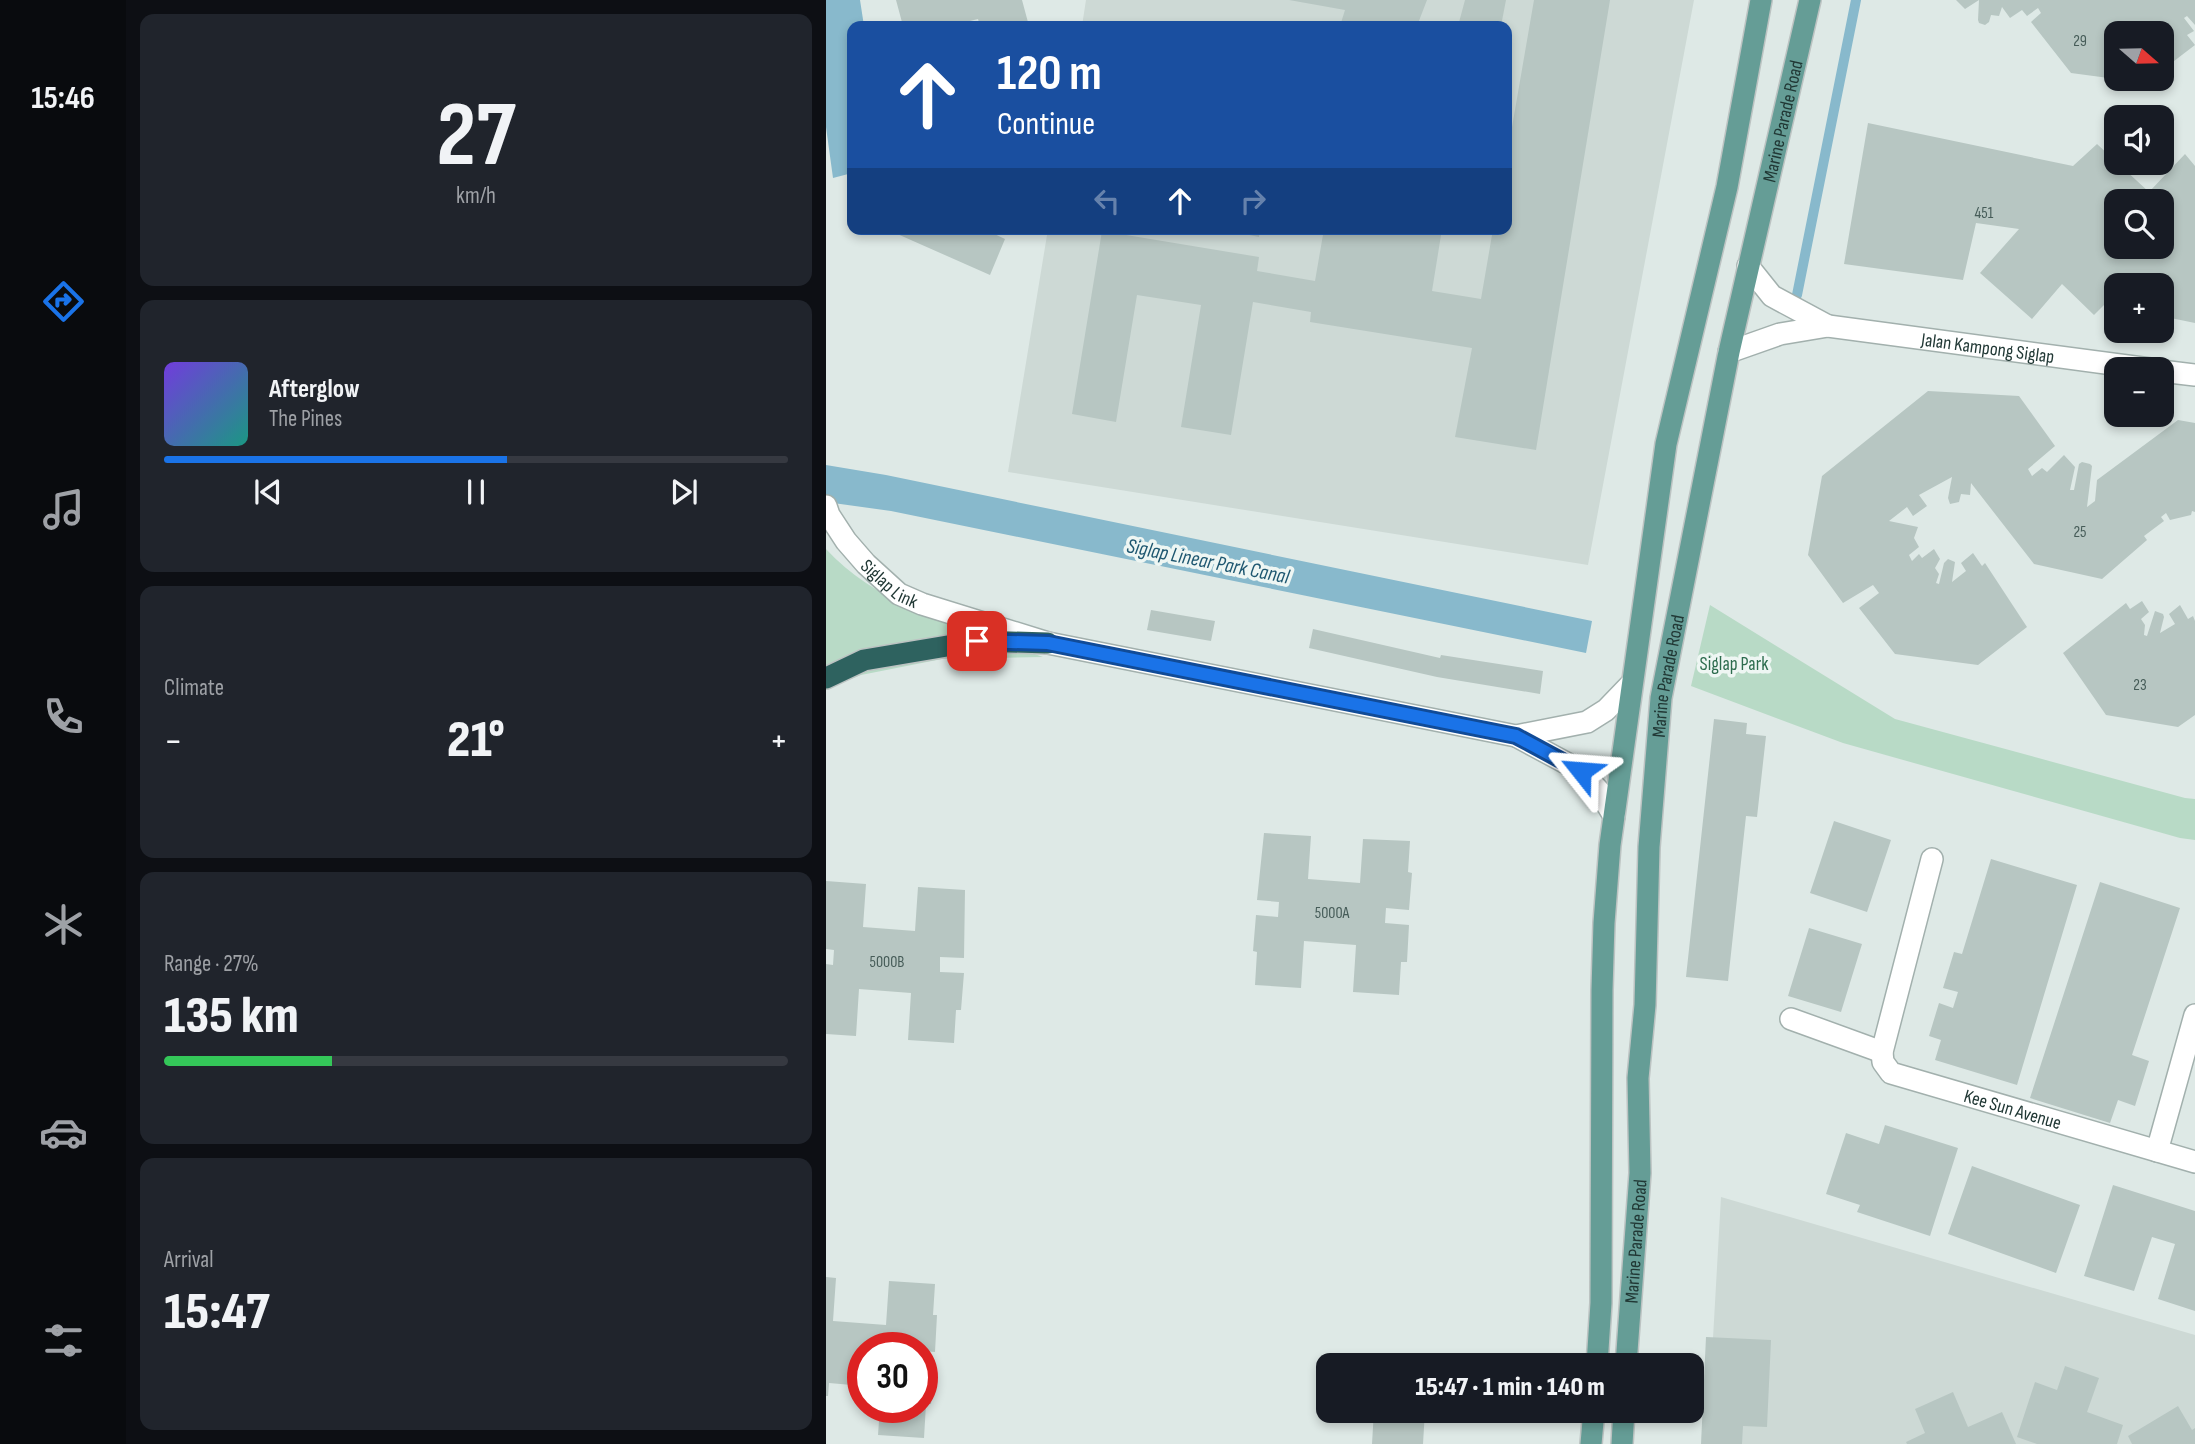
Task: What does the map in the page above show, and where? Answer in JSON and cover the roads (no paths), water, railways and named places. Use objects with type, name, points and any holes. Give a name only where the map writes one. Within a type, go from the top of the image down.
[{"type":"highway","points":[[826,678],[863,660],[977,641],[1048,643]]},
{"type":"main road","name":"Marine Parade Road","points":[[1598,1353],[1601,1303],[1604,923],[1614,816],[1666,444],[1727,187],[1761,0]]},
{"type":"main road","name":"Marine Parade Road","points":[[1627,1353],[1640,1173],[1638,1078],[1645,1005],[1649,847],[1661,698],[1729,352],[1810,0]]},
{"type":"main road","points":[[1591,1444],[1593,1423]]},
{"type":"main road","points":[[1622,1444],[1623,1423]]},
{"type":"street","name":"Jalan Kampong Siglap","points":[[1748,266],[1772,296],[1828,326]]},
{"type":"street","name":"Jalan Kampong Siglap","points":[[1729,352],[1780,334],[1828,326],[2104,363]]},
{"type":"street","points":[[2174,373],[2195,375]]},
{"type":"street","name":"Siglap Link","points":[[827,510],[846,541],[866,564],[899,594],[922,604],[1048,643],[1516,736],[1581,771],[1599,791],[1614,816]]},
{"type":"street","name":"Siglap Link","points":[[1516,736],[1587,722],[1606,710],[1632,683]]},
{"type":"street","points":[[1791,1019],[1882,1052],[1932,859]]},
{"type":"street","points":[[2157,1151],[2195,1015]]},
{"type":"street","name":"Kee Sun Avenue","points":[[1882,1052],[1883,1062],[1891,1073],[2195,1162]]},
{"type":"water","points":[[826,0],[860,0],[863,21],[847,21],[847,174],[833,178],[826,127]]},
{"type":"water","name":"Siglap Linear Park Canal","points":[[826,465],[886,475],[1592,621],[1586,653],[891,511],[826,502]]},
{"type":"waterway","points":[[1797,295],[1856,0]]},
{"type":"park label","name":"Siglap Park","points":[[1734,663]]}]
